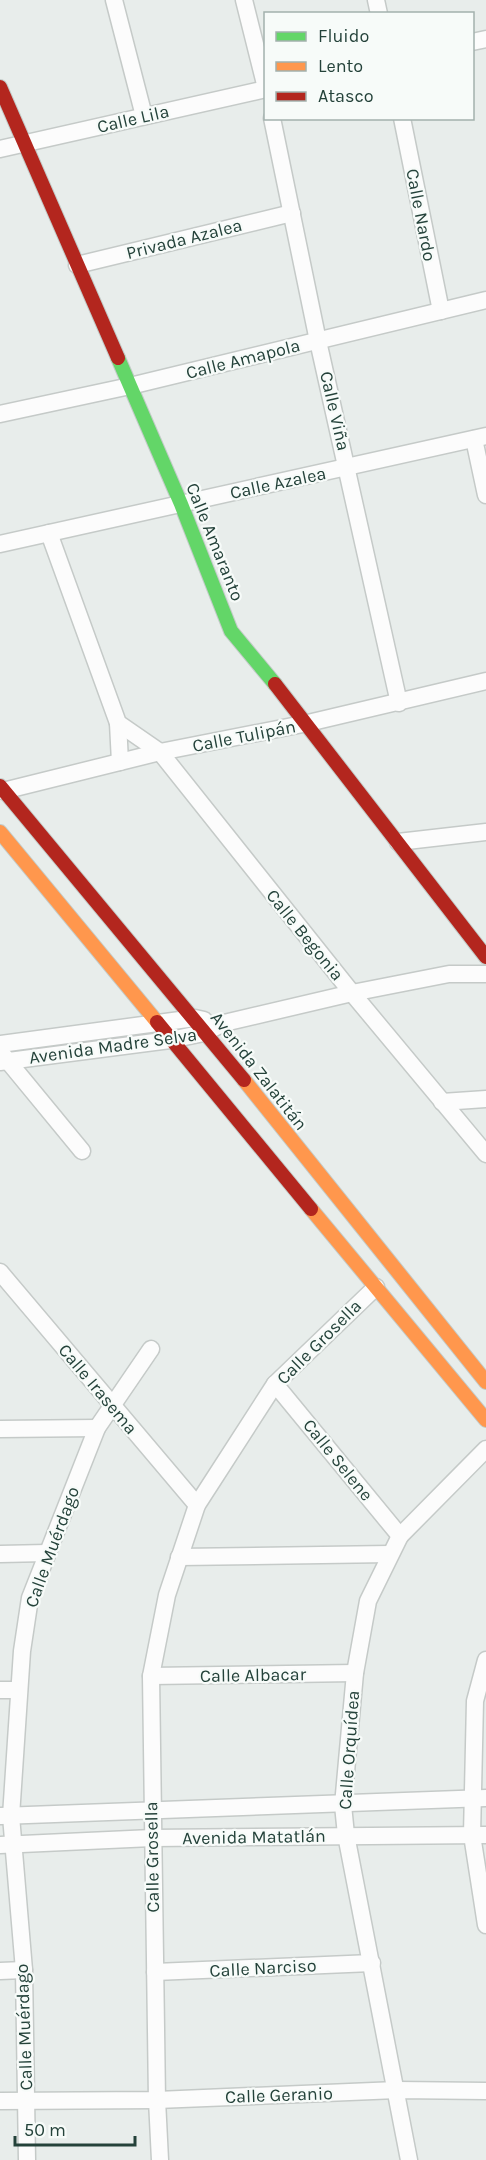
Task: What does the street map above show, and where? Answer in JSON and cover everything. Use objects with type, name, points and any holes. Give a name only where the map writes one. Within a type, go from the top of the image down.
[{"type":"street","points":[[114,0],[144,116]]},
{"type":"street","points":[[244,0],[264,80]]},
{"type":"street","name":"Calle Amaranto","points":[[0,87],[181,504],[231,631],[308,723],[486,957]]},
{"type":"street","name":"Calle Lila","points":[[0,149],[264,88]]},
{"type":"street","name":"Calle Viña","points":[[272,120],[318,341],[399,703]]},
{"type":"street","name":"Calle Nardo","points":[[402,120],[441,310]]},
{"type":"street","name":"Privada Azalea","points":[[77,265],[291,213]]},
{"type":"street","name":"Calle Amapola","points":[[0,414],[130,386],[486,300]]},
{"type":"street","points":[[480,437],[486,495]]},
{"type":"street","name":"Calle Azalea","points":[[0,544],[480,437]]},
{"type":"street","points":[[49,533],[118,723],[120,762]]},
{"type":"street","name":"Calle Tulipán","points":[[1,789],[160,752],[399,703],[486,681]]},
{"type":"street","name":"Calle Begonia","points":[[118,723],[160,752],[352,993],[486,1154]]},
{"type":"street","name":"Avenida Zalatitán","points":[[1,789],[195,1018],[204,1033],[486,1382]]},
{"type":"street","points":[[0,832],[157,1025],[486,1420]]},
{"type":"street","points":[[398,842],[486,832]]},
{"type":"street","name":"Avenida Madre Selva","points":[[449,974],[486,957]]},
{"type":"street","name":"Avenida Madre Selva","points":[[3,1058],[170,1040],[204,1033],[224,1023],[352,993],[449,974],[486,974]]},
{"type":"street","name":"Avenida Madre Selva","points":[[0,1044],[157,1025],[195,1018],[224,1023]]},
{"type":"street","points":[[3,1058],[82,1151]]},
{"type":"street","points":[[442,1102],[486,1098]]},
{"type":"street","name":"Calle Irasema","points":[[0,1272],[196,1505]]},
{"type":"street","name":"Calle Grosella","points":[[160,2160],[154,1972],[151,1676],[166,1595],[196,1505],[275,1384],[376,1287]]},
{"type":"street","points":[[0,1298],[21,1297]]},
{"type":"street","name":"Calle Muérdago","points":[[27,2160],[24,1970],[6,1845],[5,1816],[30,1598],[97,1428],[151,1349]]},
{"type":"street","name":"Calle Selene","points":[[275,1384],[400,1536]]},
{"type":"street","points":[[0,1430],[97,1428]]},
{"type":"street","name":"Calle Orquídea","points":[[410,2160],[346,1835],[343,1805],[355,1673],[368,1600],[400,1536],[486,1449]]},
{"type":"street","points":[[0,1554],[47,1552]]},
{"type":"street","points":[[179,1557],[390,1554]]},
{"type":"street","points":[[486,1660],[475,1701],[479,1835],[486,1925]]},
{"type":"street","name":"Calle Albacar","points":[[151,1676],[355,1673]]},
{"type":"street","points":[[0,1690],[19,1690]]},
{"type":"street","name":"Avenida Matatlán","points":[[5,1816],[343,1805],[479,1798]]},
{"type":"street","name":"Avenida Matatlán","points":[[6,1845],[152,1838],[479,1835]]},
{"type":"street","name":"Calle Narciso","points":[[154,1972],[372,1963]]},
{"type":"street","points":[[0,1971],[24,1970]]},
{"type":"street","name":"Calle Geranio","points":[[0,2101],[157,2100],[398,2090],[486,2091]]},
{"type":"traffic: fast","points":[[118,358],[181,504],[231,631],[275,684]]},
{"type":"traffic: slow","points":[[0,832],[157,1022]]},
{"type":"traffic: slow","points":[[244,1080],[486,1382]]},
{"type":"traffic: slow","points":[[311,1209],[486,1420]]},
{"type":"traffic: jam","points":[[0,87],[118,358]]},
{"type":"traffic: jam","points":[[275,684],[486,957]]},
{"type":"traffic: jam","points":[[0,786],[244,1080]]},
{"type":"traffic: jam","points":[[157,1022],[311,1209]]}]
